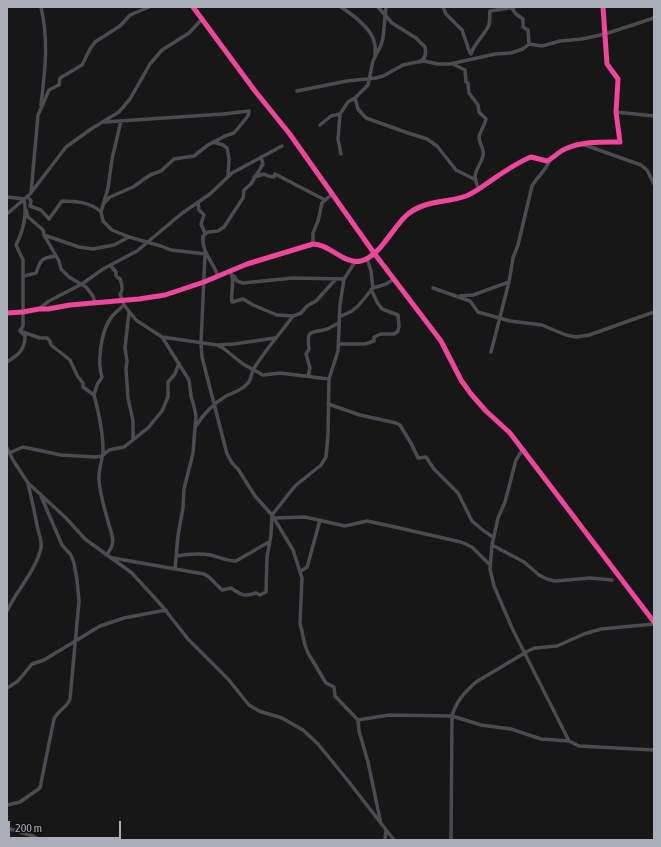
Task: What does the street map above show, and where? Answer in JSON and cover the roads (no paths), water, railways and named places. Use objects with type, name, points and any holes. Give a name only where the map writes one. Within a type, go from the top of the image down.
[{"type":"street","points":[[40,111],[47,58],[45,21],[41,7]]},
{"type":"street","points":[[20,331],[23,326],[24,276],[23,260],[16,245],[20,238],[26,209],[38,115],[49,90],[59,85],[60,78],[82,65],[90,48],[95,42],[120,26],[130,15],[149,7]]},
{"type":"street","points":[[193,7],[288,133],[374,253],[441,341],[461,380],[471,394],[486,411],[510,433],[654,623]]},
{"type":"street","points":[[341,7],[363,25],[372,35],[375,46],[375,58]]},
{"type":"street","points":[[378,7],[392,23],[416,38],[425,47],[425,57],[423,60],[418,62]]},
{"type":"street","points":[[341,154],[338,140],[340,114],[348,102],[355,98],[368,85],[375,58],[383,38],[386,7]]},
{"type":"street","points":[[443,7],[446,14],[462,30],[472,60]]},
{"type":"street","points":[[471,54],[474,44],[480,39],[488,27],[490,11],[513,7],[516,14],[523,19],[523,27],[528,30],[529,44]]},
{"type":"street","points":[[491,352],[532,186],[546,168],[550,160],[561,150],[581,144],[620,142],[616,112],[618,79],[607,64],[603,7]]},
{"type":"street","points":[[297,91],[347,80],[369,80],[383,76],[405,65],[418,62],[424,61],[453,64],[495,54],[511,53],[523,49],[529,44],[542,46],[560,41],[568,41],[604,34],[654,18]]},
{"type":"street","points":[[7,214],[27,196],[66,147],[75,139],[105,122],[119,112],[150,64],[162,50],[189,33],[202,19]]},
{"type":"street","points":[[453,64],[465,70],[469,93],[478,105],[479,112],[486,119],[480,136],[484,153],[475,177],[479,189]]},
{"type":"street","points":[[355,98],[358,109],[366,118],[427,139],[437,146],[456,170],[475,178],[476,180]]},
{"type":"street","points":[[104,203],[110,197],[133,186],[150,175],[161,171],[174,160],[194,156],[213,142],[236,131],[248,116],[249,111],[105,122]]},
{"type":"street","points":[[616,112],[654,116]]},
{"type":"street","points":[[320,125],[331,116],[340,114]]},
{"type":"street","points":[[121,121],[101,212],[102,219],[105,224],[112,230],[147,243],[177,251],[206,254]]},
{"type":"street","points":[[213,142],[227,148],[229,159],[228,176]]},
{"type":"street","points":[[581,144],[641,165],[647,170],[654,184]]},
{"type":"street","points":[[39,309],[49,301],[82,284],[96,274],[137,251],[168,224],[210,194],[228,176],[282,146]]},
{"type":"street","points":[[206,233],[218,231],[224,227],[243,198],[244,190],[250,184],[263,164],[261,157]]},
{"type":"street","points":[[385,240],[408,213],[427,204],[464,197],[475,192],[513,166],[531,157],[550,160]]},
{"type":"street","points":[[254,178],[264,174],[274,177],[275,174],[325,200]]},
{"type":"street","points":[[313,244],[313,233],[318,221],[322,203],[332,194]]},
{"type":"street","points":[[7,197],[27,196]]},
{"type":"street","points":[[27,196],[31,201],[30,206],[41,210],[49,219],[62,201],[84,202],[100,211]]},
{"type":"street","points":[[198,202],[199,210],[204,215],[201,224],[206,233],[203,242],[206,254],[201,343],[204,368],[229,459],[238,469],[255,496],[274,517],[293,550],[301,571],[300,623],[308,653],[326,683],[334,687],[335,696],[358,720],[359,731],[368,762],[381,824]]},
{"type":"street","points":[[26,209],[28,217],[44,230],[44,235],[56,256],[61,269],[65,274],[82,284],[93,296],[95,303]]},
{"type":"street","points":[[44,235],[79,247],[93,250],[114,244],[129,237]]},
{"type":"street","points":[[7,313],[95,303],[124,303],[165,295],[204,282],[247,264],[313,244],[321,246],[355,262],[367,259],[380,247]]},
{"type":"street","points":[[206,254],[214,266],[218,276]]},
{"type":"street","points":[[24,276],[36,273],[40,261],[44,258],[56,256]]},
{"type":"street","points":[[339,344],[368,344],[374,341],[374,337],[381,334],[394,334],[398,331],[400,326],[398,316],[382,309],[377,302],[372,289],[371,271],[367,259]]},
{"type":"street","points":[[108,557],[204,574],[222,590],[231,588],[240,595],[256,593],[260,595],[266,592],[266,557],[274,517],[295,486],[324,462],[328,448],[329,379],[338,351],[339,317],[344,279],[355,262]]},
{"type":"street","points":[[110,266],[116,272],[116,276],[120,279],[122,286],[122,292],[120,294],[129,312],[136,320],[162,337],[179,363],[188,380],[196,416],[192,461],[184,489],[175,570]]},
{"type":"street","points":[[230,271],[236,281],[243,283],[294,278],[344,279]]},
{"type":"street","points":[[233,275],[231,294],[232,302],[243,299],[252,305],[277,315],[293,316],[301,313],[307,306],[316,301],[336,279]]},
{"type":"street","points":[[339,317],[352,311],[358,306],[372,289],[386,284],[394,279]]},
{"type":"street","points":[[455,295],[473,295],[509,282]]},
{"type":"street","points":[[433,288],[470,300],[478,312],[510,321],[542,325],[566,335],[576,337],[589,335],[654,312]]},
{"type":"street","points":[[108,557],[113,546],[113,538],[99,486],[102,442],[94,395],[97,385],[102,377],[100,372],[100,363],[104,331],[112,316],[124,303]]},
{"type":"street","points":[[129,312],[125,345],[128,398],[133,421],[133,440]]},
{"type":"street","points":[[196,426],[203,414],[214,404],[243,388],[249,383],[253,371],[293,316]]},
{"type":"street","points":[[308,377],[310,368],[306,354],[309,349],[308,339],[310,333],[313,331],[327,329],[339,323]]},
{"type":"street","points":[[20,331],[40,338],[47,338],[51,345],[70,360],[78,377],[83,383],[83,387],[94,395]]},
{"type":"street","points":[[7,362],[24,347],[25,336],[20,331]]},
{"type":"street","points":[[162,337],[217,345],[276,338]]},
{"type":"street","points":[[217,345],[253,371],[267,376],[280,373],[329,379]]},
{"type":"street","points":[[9,453],[23,447],[62,455],[102,456],[109,450],[124,447],[148,428],[162,411],[168,397],[168,382],[175,374],[179,363]]},
{"type":"street","points":[[328,404],[360,414],[392,421],[400,426],[418,458],[426,457],[458,494],[472,520],[484,532],[493,537]]},
{"type":"street","points":[[7,448],[18,469],[28,483],[40,493],[85,539],[132,573],[166,610],[188,639],[228,679],[249,705],[258,711],[282,718],[303,730],[318,744],[394,840]]},
{"type":"street","points":[[523,450],[516,460],[511,481],[493,537],[490,565],[491,576],[524,653],[569,741]]},
{"type":"street","points":[[7,612],[13,599],[29,577],[41,548],[36,514],[28,483]]},
{"type":"street","points":[[7,805],[20,802],[39,790],[54,718],[58,712],[65,707],[70,699],[79,601],[77,580],[71,555],[62,545],[40,493]]},
{"type":"street","points":[[274,517],[296,516],[345,526],[367,521],[377,523],[461,542],[472,547],[490,565]]},
{"type":"street","points":[[301,571],[308,564],[320,520]]},
{"type":"street","points":[[176,556],[199,554],[222,558],[229,561],[236,561],[270,542]]},
{"type":"street","points":[[492,545],[524,562],[539,575],[547,579],[555,581],[590,578],[612,580]]},
{"type":"street","points":[[7,688],[18,681],[32,664],[44,660],[107,623],[124,618],[166,610]]},
{"type":"street","points":[[450,840],[452,716],[459,699],[476,682],[535,648],[557,646],[584,634],[601,629],[654,623]]},
{"type":"street","points":[[358,720],[389,715],[452,716],[481,725],[506,728],[541,739],[569,741],[579,746],[654,750]]},
{"type":"street","points":[[7,828],[33,836],[40,840]]},
{"type":"street","points":[[385,840],[386,830]]},
{"type":"tunnel","points":[[380,247],[385,240]]}]
